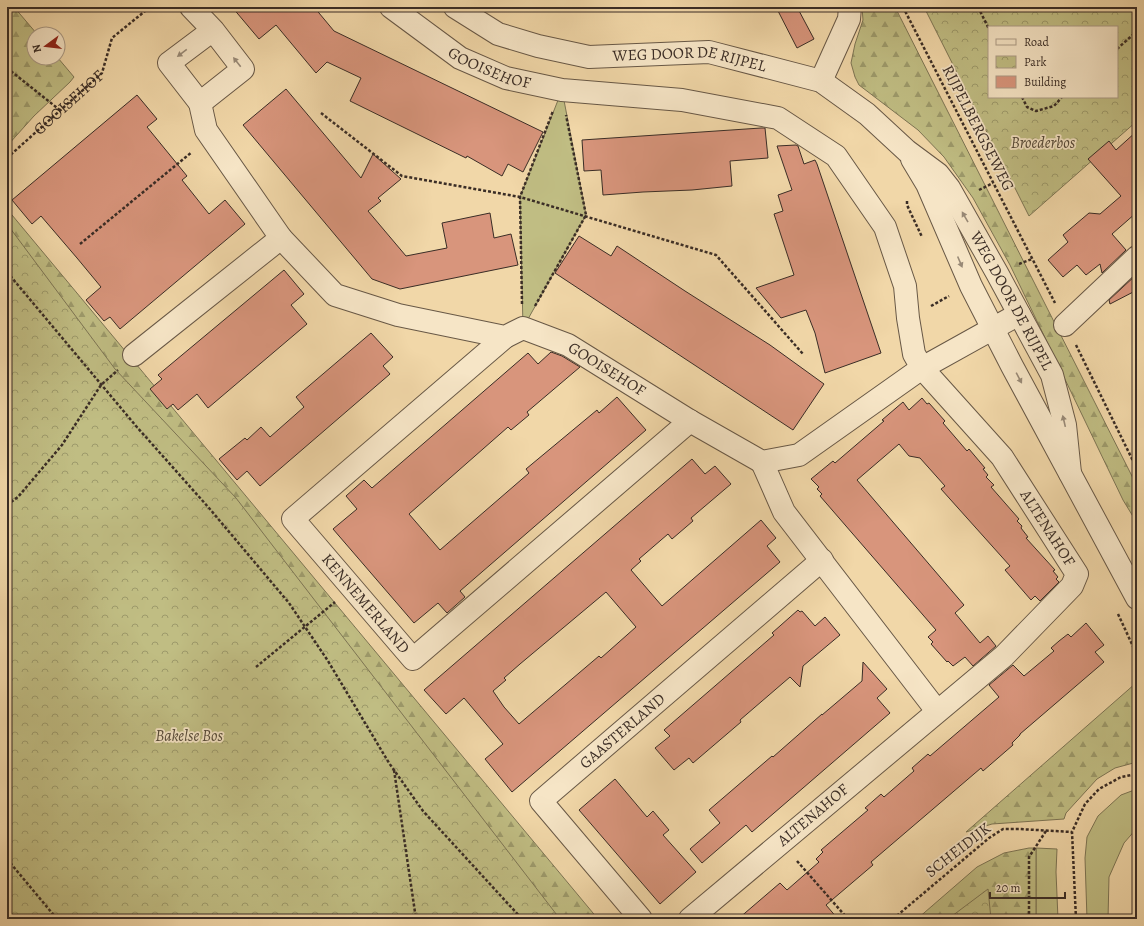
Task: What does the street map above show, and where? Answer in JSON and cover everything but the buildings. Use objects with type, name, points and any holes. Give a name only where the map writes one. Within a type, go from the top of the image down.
[{"type":"street","points":[[191,7],[213,30],[243,69],[200,103]]},
{"type":"street","name":"GOOISEHOF","points":[[391,7],[460,58],[506,78],[562,90],[682,100],[778,118],[836,156],[885,227],[905,286],[908,318],[914,354],[922,368]]},
{"type":"street","name":"WEG DOOR DE RIJPEL","points":[[455,7],[498,34],[538,46],[589,57],[709,52],[821,81],[867,114],[907,151],[938,174],[949,188],[1020,314],[1052,375],[1065,425],[1070,473]]},
{"type":"street","points":[[821,81],[849,19],[850,7]]},
{"type":"street","name":"GOOISEHOF","points":[[213,30],[169,63],[200,103],[206,130],[281,238],[335,295],[398,315],[514,333],[568,345],[690,421],[762,462]]},
{"type":"street","name":"WEG DOOR DE RIJPEL","points":[[907,151],[927,184],[971,286],[1012,366],[1137,598]]},
{"type":"street","points":[[134,355],[281,238]]},
{"type":"street","points":[[1065,325],[1137,257]]},
{"type":"street","points":[[937,711],[784,512],[762,462],[799,454],[922,368],[1020,314]]},
{"type":"street","name":"KENNEMERLAND","points":[[514,333],[293,519],[413,659],[690,421]]},
{"type":"street","name":"ALTENAHOF","points":[[690,919],[1004,656],[1072,586],[1077,574],[1002,457],[922,368]]},
{"type":"street","name":"GAASTERLAND","points":[[641,919],[541,801],[822,560]]},
{"type":"path","name":"GOOISEHOF","points":[[7,158],[102,73],[112,38],[150,7]]},
{"type":"path","name":"RIJPELBERGSEWEG","points":[[903,7],[1137,468]]},
{"type":"path","points":[[978,7],[988,27]]},
{"type":"path","points":[[1118,48],[1137,31]]},
{"type":"path","points":[[7,68],[61,111]]},
{"type":"path","points":[[514,333],[520,197],[562,90]]},
{"type":"path","points":[[514,333],[586,215],[562,90]]},
{"type":"path","points":[[1022,98],[1027,107],[1036,111],[1054,106],[1061,98]]},
{"type":"path","points":[[321,113],[402,176],[520,197],[586,215],[716,255],[804,354]]},
{"type":"path","points":[[80,244],[211,137]]},
{"type":"path","points":[[1016,266],[1032,259]]},
{"type":"path","points":[[7,272],[289,603],[328,662],[394,770],[423,811],[522,919]]},
{"type":"path","points":[[7,505],[18,497],[62,445],[102,385],[134,355]]},
{"type":"path","points":[[256,667],[352,588]]},
{"type":"path","points":[[394,770],[416,919]]},
{"type":"path","points":[[1076,919],[1072,832],[1085,804],[1099,789],[1121,777],[1137,774]]},
{"type":"path","name":"SCHEIDIJK","points":[[892,919],[989,838],[1003,829],[1072,832]]},
{"type":"path","points":[[1029,919],[1029,857],[1046,830]]},
{"type":"path","points":[[780,843],[848,919]]},
{"type":"path","points":[[7,859],[57,919]]},
{"type":"green space","points":[[7,7],[14,7],[30,26],[26,26],[26,66],[65,66],[74,77],[34,116],[7,146]]},
{"type":"green space","points":[[862,7],[895,7],[1137,486],[1137,523],[1123,500],[1010,265],[973,198],[944,157],[918,130],[859,85],[851,63],[855,44],[863,20]]},
{"type":"green space","name":"Broederbos","points":[[924,7],[1137,7],[1137,121],[1029,216]]},
{"type":"green space","points":[[562,90],[586,215],[523,328],[520,197]]},
{"type":"green space","points":[[7,209],[598,919],[496,919],[7,363]]},
{"type":"green space","name":"Bakelse Bos","points":[[7,224],[115,369],[236,498],[560,919],[7,919]]},
{"type":"green space","points":[[1136,683],[1137,762],[1115,768],[1097,779],[1066,813],[1064,819],[992,824],[966,832]]},
{"type":"green space","points":[[1137,789],[1137,828],[1124,843],[1109,877],[1108,919],[1087,919],[1085,858],[1087,837],[1098,816],[1121,795]]},
{"type":"green space","points":[[1036,848],[1057,849],[1056,872],[1058,919],[1036,919]]},
{"type":"green space","points":[[1036,848],[1036,919],[917,919],[977,867],[1004,853]]},
{"type":"green space","points":[[988,889],[991,919],[948,919]]}]
